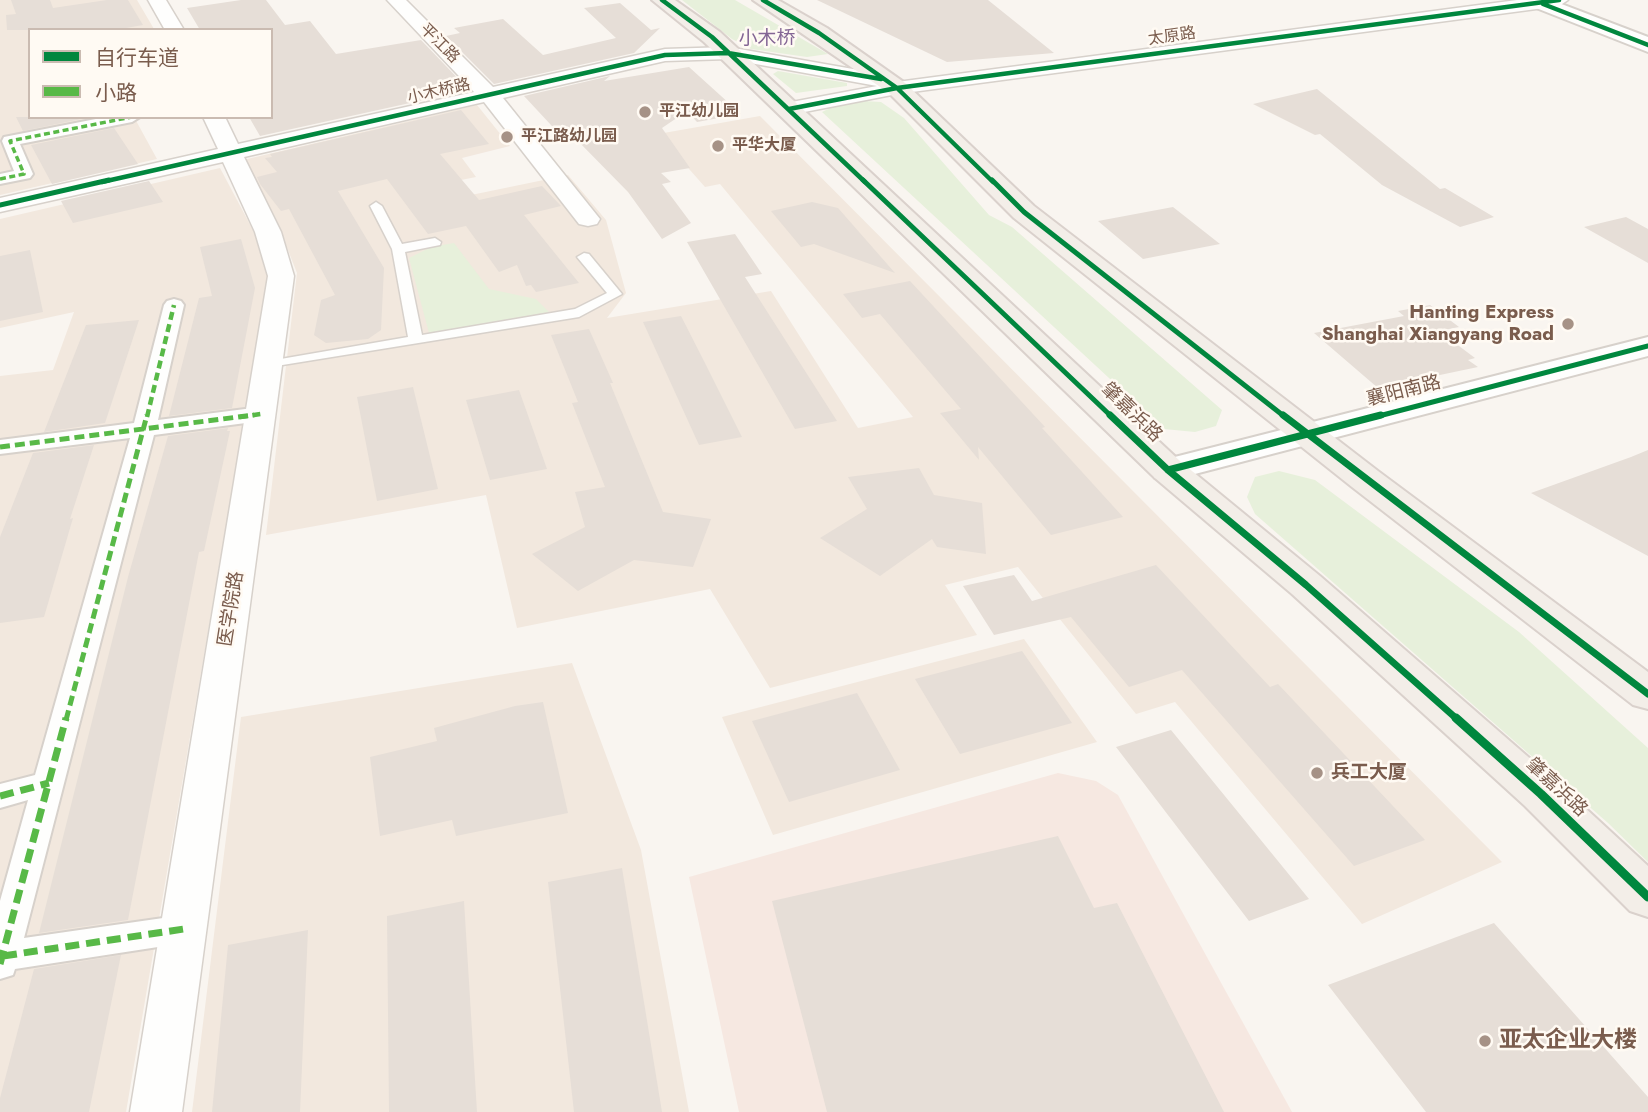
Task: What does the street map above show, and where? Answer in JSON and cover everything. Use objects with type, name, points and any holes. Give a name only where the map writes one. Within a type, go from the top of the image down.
[{"type":"main road","name":"肇嘉浜路","points":[[662,0],[728,53],[789,109],[1168,470],[1316,594],[1541,794],[1648,897]]},
{"type":"main road","points":[[763,0],[819,33],[892,84],[1024,212],[1306,433],[1648,694]]},
{"type":"street","points":[[157,0],[174,28]]},
{"type":"street","name":"平江路","points":[[396,0],[489,95],[588,219]]},
{"type":"street","points":[[1544,1],[1648,45]]},
{"type":"street","name":"太原路","points":[[789,109],[892,84],[1544,1]]},
{"type":"street","name":"小木桥路","points":[[0,205],[665,55],[728,53],[892,84]]},
{"type":"street","points":[[0,179],[24,174],[10,141],[122,119]]},
{"type":"street","name":"医学院路","points":[[156,1112],[281,276],[268,232],[215,119]]},
{"type":"street","points":[[174,305],[144,429],[3,948],[184,929]]},
{"type":"street","name":"襄阳南路","points":[[1168,470],[1648,346]]},
{"type":"street","points":[[0,447],[261,415]]},
{"type":"street","points":[[0,796],[49,783]]},
{"type":"lane","points":[[376,206],[398,249],[416,341]]},
{"type":"lane","points":[[398,249],[435,242]]},
{"type":"lane","points":[[269,365],[579,313],[615,294],[584,257]]},
{"type":"shaded area","points":[[0,0],[137,0],[153,28],[28,28],[28,119],[135,119],[157,159],[0,195]]},
{"type":"shaded area","points":[[477,105],[510,146],[462,158],[476,177],[461,180],[471,195],[568,175],[606,220],[626,293],[607,318],[771,291],[858,428],[913,417],[720,184],[705,187],[658,134],[760,116],[1502,862],[1362,924],[1175,702],[1136,714],[1018,567],[945,585],[977,635],[770,688],[710,589],[517,628],[486,495],[266,535],[297,273],[275,217],[243,160]]},
{"type":"shaded area","points":[[220,168],[254,232],[268,280],[126,1112],[0,1112],[0,376],[53,370],[74,312],[0,328],[0,219]]},
{"type":"shaded area","points":[[1024,639],[1097,742],[773,835],[722,717]]},
{"type":"shaded area","points":[[572,663],[641,850],[689,1112],[192,1112],[241,717]]},
{"type":"shaded area","points":[[1058,773],[1096,781],[1118,795],[1292,1112],[739,1112],[689,877]]},
{"type":"green space","points":[[682,0],[735,0],[828,54],[807,57],[751,49],[732,39]]},
{"type":"green space","points":[[778,71],[847,83],[847,86],[796,93],[773,74]]},
{"type":"green space","points":[[864,101],[881,102],[904,118],[989,215],[1012,227],[1222,410],[1216,426],[1195,432],[1164,429],[822,112],[836,105]]},
{"type":"green space","points":[[454,243],[489,289],[536,299],[549,312],[429,333],[409,258],[431,247]]},
{"type":"green space","points":[[1279,471],[1315,480],[1519,632],[1648,748],[1648,862],[1608,823],[1255,514],[1247,497],[1255,477]]},
{"type":"building","points":[[11,0],[50,0],[53,8],[107,0],[128,0],[143,25],[126,28],[7,30],[6,15],[16,14]]},
{"type":"building","points":[[241,0],[266,0],[285,25],[310,21],[336,54],[421,40],[469,90],[260,136],[250,119],[273,119],[273,28],[199,28],[187,8]]},
{"type":"building","points":[[817,0],[988,0],[1054,53],[947,62]]},
{"type":"building","points":[[620,3],[651,30],[660,28],[634,53],[494,84],[446,36],[460,33],[454,28],[503,19],[543,55],[616,38],[584,8]]},
{"type":"building","points":[[689,67],[741,114],[697,122],[687,111],[662,128],[690,168],[661,173],[671,182],[662,184],[691,223],[662,239],[628,192],[574,137],[564,139],[524,96],[610,76],[604,81]]},
{"type":"building","points":[[1317,89],[1440,189],[1445,188],[1494,217],[1460,227],[1382,185],[1320,134],[1315,135],[1253,104]]},
{"type":"building","points":[[461,110],[489,144],[440,154],[479,200],[542,186],[561,206],[524,215],[579,283],[536,292],[531,285],[526,286],[517,265],[499,272],[466,226],[428,234],[387,179],[338,191],[384,268],[381,330],[368,339],[326,343],[314,335],[321,300],[335,295],[289,209],[281,211],[260,184],[257,177],[277,172],[265,158],[272,157],[270,154]]},
{"type":"building","points":[[16,117],[81,119],[23,131]]},
{"type":"building","points":[[114,128],[138,164],[52,184],[31,145]]},
{"type":"building","points":[[149,181],[163,202],[73,223],[61,201]]},
{"type":"building","points":[[812,202],[838,208],[895,273],[814,244],[801,247],[771,211]]},
{"type":"building","points":[[1173,207],[1220,244],[1143,259],[1098,221]]},
{"type":"building","points":[[1626,217],[1648,229],[1648,263],[1584,227]]},
{"type":"building","points":[[735,234],[762,274],[745,277],[837,421],[795,429],[687,242]]},
{"type":"building","points":[[241,239],[255,288],[232,408],[169,416],[199,298],[212,296],[200,247]]},
{"type":"building","points":[[30,250],[43,312],[0,321],[0,256]]},
{"type":"building","points":[[910,281],[1045,427],[1042,428],[1123,517],[1051,535],[978,447],[979,460],[940,413],[961,409],[880,314],[862,318],[843,294]]},
{"type":"building","points":[[1430,305],[1459,327],[1439,331],[1475,358],[1468,360],[1478,367],[1378,388],[1314,333],[1404,316],[1398,311]]},
{"type":"building","points":[[681,316],[742,437],[699,445],[643,322]]},
{"type":"building","points":[[139,320],[105,423],[44,432],[86,325]]},
{"type":"building","points":[[589,329],[663,512],[711,519],[693,567],[634,560],[578,591],[532,554],[585,527],[575,492],[605,487],[572,403],[578,402],[551,335]]},
{"type":"building","points":[[413,387],[438,489],[377,501],[357,397]]},
{"type":"building","points":[[519,390],[547,469],[490,480],[466,400]]},
{"type":"building","points":[[228,428],[227,431],[230,431],[204,551],[199,552],[128,920],[39,933],[128,577],[168,436]]},
{"type":"building","points":[[94,445],[70,519],[73,518],[44,617],[0,623],[0,537],[33,453]]},
{"type":"building","points":[[1648,450],[1648,556],[1531,493],[1631,457]]},
{"type":"building","points":[[919,468],[934,495],[982,503],[986,554],[937,547],[932,539],[880,576],[820,538],[867,509],[848,477]]},
{"type":"building","points":[[1156,565],[1270,687],[1278,684],[1425,840],[1354,866],[1182,670],[1129,687],[1071,617],[994,635],[963,586],[1014,575],[1032,601]]},
{"type":"building","points":[[1022,651],[1072,723],[960,754],[915,679]]},
{"type":"building","points":[[857,693],[900,770],[789,802],[752,721]]},
{"type":"building","points":[[543,702],[568,813],[456,836],[452,820],[380,836],[370,757],[437,741],[434,728],[515,706]]},
{"type":"building","points":[[1171,730],[1309,899],[1249,921],[1116,747]]},
{"type":"building","points":[[1058,836],[1094,908],[1117,903],[1224,1112],[827,1112],[772,901]]},
{"type":"building","points":[[622,868],[662,1112],[574,1112],[548,882]]},
{"type":"building","points":[[464,901],[477,1112],[389,1112],[387,916]]},
{"type":"building","name":"亚太企业大楼","points":[[1494,923],[1648,1097],[1648,1112],[1426,1112],[1328,985]]},
{"type":"building","points":[[308,930],[300,1112],[212,1112],[228,945]]},
{"type":"building","points":[[121,955],[89,1112],[0,1112],[0,1098],[34,969]]},
{"type":"marked path","points":[[0,179],[24,174],[10,141],[122,119]]},
{"type":"marked path","points":[[0,964],[144,429],[174,305]]},
{"type":"marked path","points":[[0,447],[261,414]]},
{"type":"marked path","points":[[0,796],[49,783]]},
{"type":"marked path","points":[[3,956],[184,929]]},
{"type":"cycle path","points":[[662,0],[712,37],[1168,470],[1306,585],[1541,794],[1648,897]]},
{"type":"cycle path","points":[[763,0],[819,33],[897,88],[1024,212],[1365,479],[1648,694]]},
{"type":"cycle path","points":[[789,109],[897,88],[1559,0]]},
{"type":"cycle path","points":[[1543,4],[1648,45]]},
{"type":"cycle path","points":[[0,205],[665,55],[728,53],[881,79]]},
{"type":"cycle path","points":[[1168,470],[1648,346]]},
{"type":"place","name":"平江幼儿园","points":[[645,112]]},
{"type":"place","name":"平江路幼儿园","points":[[507,137]]},
{"type":"place","name":"平华大厦","points":[[718,146]]},
{"type":"place","name":"Hanting Express Shanghai Xiangyang Road","points":[[1568,324]]},
{"type":"place","name":"兵工大厦","points":[[1317,773]]},
{"type":"place","name":"亚太企业大楼","points":[[1485,1041]]},
{"type":"district","name":"小木桥","points":[[767,39]]}]
